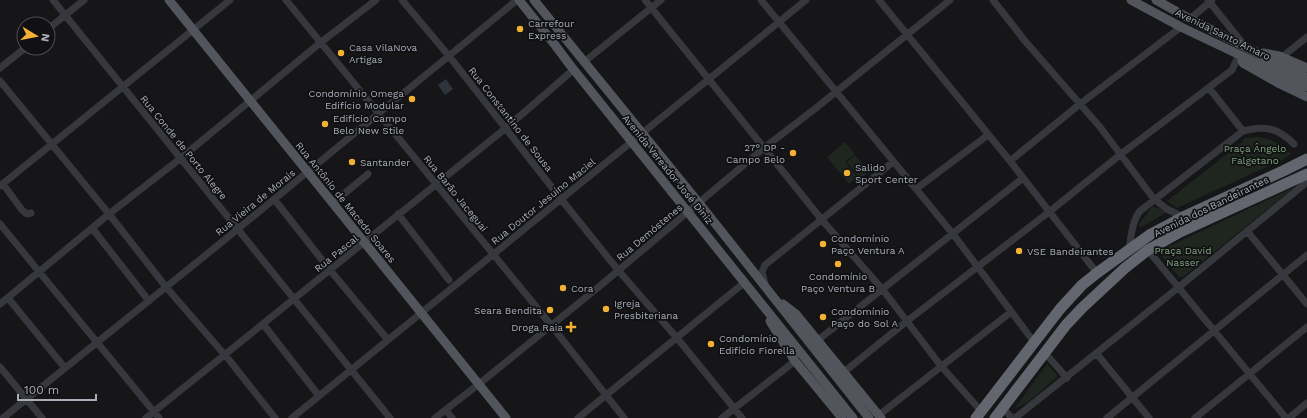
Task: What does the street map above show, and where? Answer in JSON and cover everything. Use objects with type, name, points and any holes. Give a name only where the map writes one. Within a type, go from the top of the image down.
[{"type":"highway","points":[[1283,171],[1307,151]]},
{"type":"highway","name":"Avenida dos Bandeirantes","points":[[979,415],[1070,296],[1097,273],[1151,234],[1183,217],[1307,159]]},
{"type":"highway","name":"Avenida dos Bandeirantes","points":[[995,418],[1066,325],[1125,268],[1148,250],[1180,232],[1307,174]]},
{"type":"main road","name":"Rua Antônio de Macedo Soares","points":[[169,0],[506,418]]},
{"type":"main road","name":"Avenida Vereador José Diniz","points":[[518,0],[801,351],[853,418]]},
{"type":"main road","name":"Avenida Vereador José Diniz","points":[[534,0],[699,203],[869,418]]},
{"type":"main road","name":"Avenida Santo Amaro","points":[[1131,0],[1181,27],[1285,72]]},
{"type":"main road","name":"Avenida Santo Amaro","points":[[1156,0],[1190,19],[1242,53],[1258,53],[1285,72]]},
{"type":"main road","points":[[1242,53],[1243,63],[1280,84],[1307,96]]},
{"type":"main road","points":[[1258,53],[1275,54],[1307,68]]},
{"type":"main road","points":[[1285,72],[1307,78]]},
{"type":"main road","points":[[1285,72],[1307,87]]},
{"type":"main road","points":[[769,291],[796,314],[880,417]]},
{"type":"main road","points":[[766,309],[770,321],[795,361],[842,418]]},
{"type":"street","name":"Rua Conde de Porto Alegre","points":[[53,0],[390,418]]},
{"type":"street","points":[[56,23],[84,0]]},
{"type":"street","points":[[31,212],[26,214],[1,185],[230,0]]},
{"type":"street","name":"Rua Barão Jaceguai","points":[[286,0],[551,325],[624,418]]},
{"type":"street","points":[[65,368],[3,299],[181,158],[320,43],[376,0]]},
{"type":"street","name":"Rua Constantino de Sousa","points":[[402,0],[449,56],[618,270],[677,338],[742,418]]},
{"type":"street","name":"Rua Vieira de Morais","points":[[3,418],[308,172],[449,56],[509,2],[518,0]]},
{"type":"street","points":[[645,0],[822,220],[883,290],[979,415]]},
{"type":"street","points":[[584,62],[661,0]]},
{"type":"street","points":[[761,0],[953,234],[1034,342]]},
{"type":"street","name":"Rua Doutor Jesuíno Maciel","points":[[292,418],[806,0]]},
{"type":"street","points":[[878,0],[1010,161],[1097,273]]},
{"type":"street","name":"Rua Demóstenes","points":[[435,418],[551,325],[764,148],[836,93],[950,0]]},
{"type":"street","points":[[993,0],[1025,41],[1121,154],[1154,199],[1166,209],[1183,217]]},
{"type":"street","points":[[844,372],[1121,154],[1234,68],[1242,53],[1210,1],[1190,19]]},
{"type":"street","points":[[1010,161],[1080,104],[1181,27]]},
{"type":"street","points":[[1282,57],[1307,37]]},
{"type":"street","points":[[0,68],[16,55]]},
{"type":"street","name":"Rua Pascal","points":[[146,418],[506,128],[574,70]]},
{"type":"street","points":[[0,81],[109,214],[166,287],[225,354],[276,418]]},
{"type":"street","points":[[1209,88],[1243,131]]},
{"type":"street","points":[[1128,250],[1136,217],[1140,211],[1243,131],[1259,128],[1274,130],[1285,136],[1294,144]]},
{"type":"street","points":[[916,189],[988,135]]},
{"type":"street","points":[[769,291],[762,276],[765,265],[893,162]]},
{"type":"street","points":[[333,203],[368,174]]},
{"type":"street","points":[[818,340],[1023,178]]},
{"type":"street","points":[[1003,408],[1014,418],[1067,378],[1179,288],[1307,182]]},
{"type":"street","points":[[274,199],[388,340]]},
{"type":"street","points":[[398,214],[450,280]]},
{"type":"street","points":[[0,224],[159,418]]},
{"type":"street","points":[[92,228],[149,301]]},
{"type":"street","points":[[1248,231],[1307,304]]},
{"type":"street","points":[[1151,254],[1287,417],[1307,403]]},
{"type":"street","points":[[1107,418],[1307,255]]},
{"type":"street","points":[[578,418],[745,282]]},
{"type":"street","points":[[880,417],[941,366],[1011,312]]},
{"type":"street","points":[[263,324],[319,396]]},
{"type":"street","points":[[1195,418],[1307,327]]},
{"type":"street","points":[[1045,352],[1067,378]]},
{"type":"street","points":[[1097,354],[1149,418]]},
{"type":"street","points":[[722,418],[795,361]]},
{"type":"street","points":[[0,367],[42,418]]},
{"type":"street","points":[[446,410],[452,418]]},
{"type":"green space","name":"Praça Ângelo Falgetano","points":[[1257,137],[1276,142],[1291,154],[1282,160],[1177,208],[1167,201],[1241,143],[1245,138]]},
{"type":"green space","points":[[845,142],[855,154],[845,162],[857,177],[849,184],[827,157]]},
{"type":"green space","points":[[855,155],[869,172],[860,179],[847,162]]},
{"type":"green space","name":"Praça David Nasser","points":[[1295,187],[1183,277],[1179,277],[1159,253],[1161,250]]},
{"type":"green space","points":[[1152,207],[1165,211],[1165,213],[1141,227],[1139,226],[1139,224]]},
{"type":"green space","points":[[1047,364],[1058,376],[1028,402],[1014,409]]},
{"type":"shaded area","points":[[446,79],[453,89],[445,95],[438,85]]},
{"type":"place","name":"Carrefour Express","points":[[520,29]]},
{"type":"place","name":"Casa VilaNova Artigas","points":[[341,53]]},
{"type":"place","name":"Condomínio Omega Edifício Modular","points":[[412,99]]},
{"type":"place","name":"Edifício Campo Belo New Stile","points":[[325,124]]},
{"type":"place","name":"27° DP - Campo Belo","points":[[793,153]]},
{"type":"place","name":"Santander","points":[[352,162]]},
{"type":"place","name":"Salido Sport Center","points":[[847,173]]},
{"type":"place","name":"Condomínio Paço Ventura A","points":[[823,244]]},
{"type":"place","name":"VSE Bandeirantes","points":[[1019,251]]},
{"type":"place","name":"Condomínio Paço Ventura B","points":[[838,264]]},
{"type":"place","name":"Cora","points":[[563,288]]},
{"type":"place","name":"Igreja Presbiteriana","points":[[606,309]]},
{"type":"place","name":"Seara Bendita","points":[[550,310]]},
{"type":"place","name":"Condomínio Paço do Sol A","points":[[823,317]]},
{"type":"place","name":"Droga Raia","points":[[571,327]]},
{"type":"place","name":"Condomínio Edifício Fiorella","points":[[711,344]]}]
